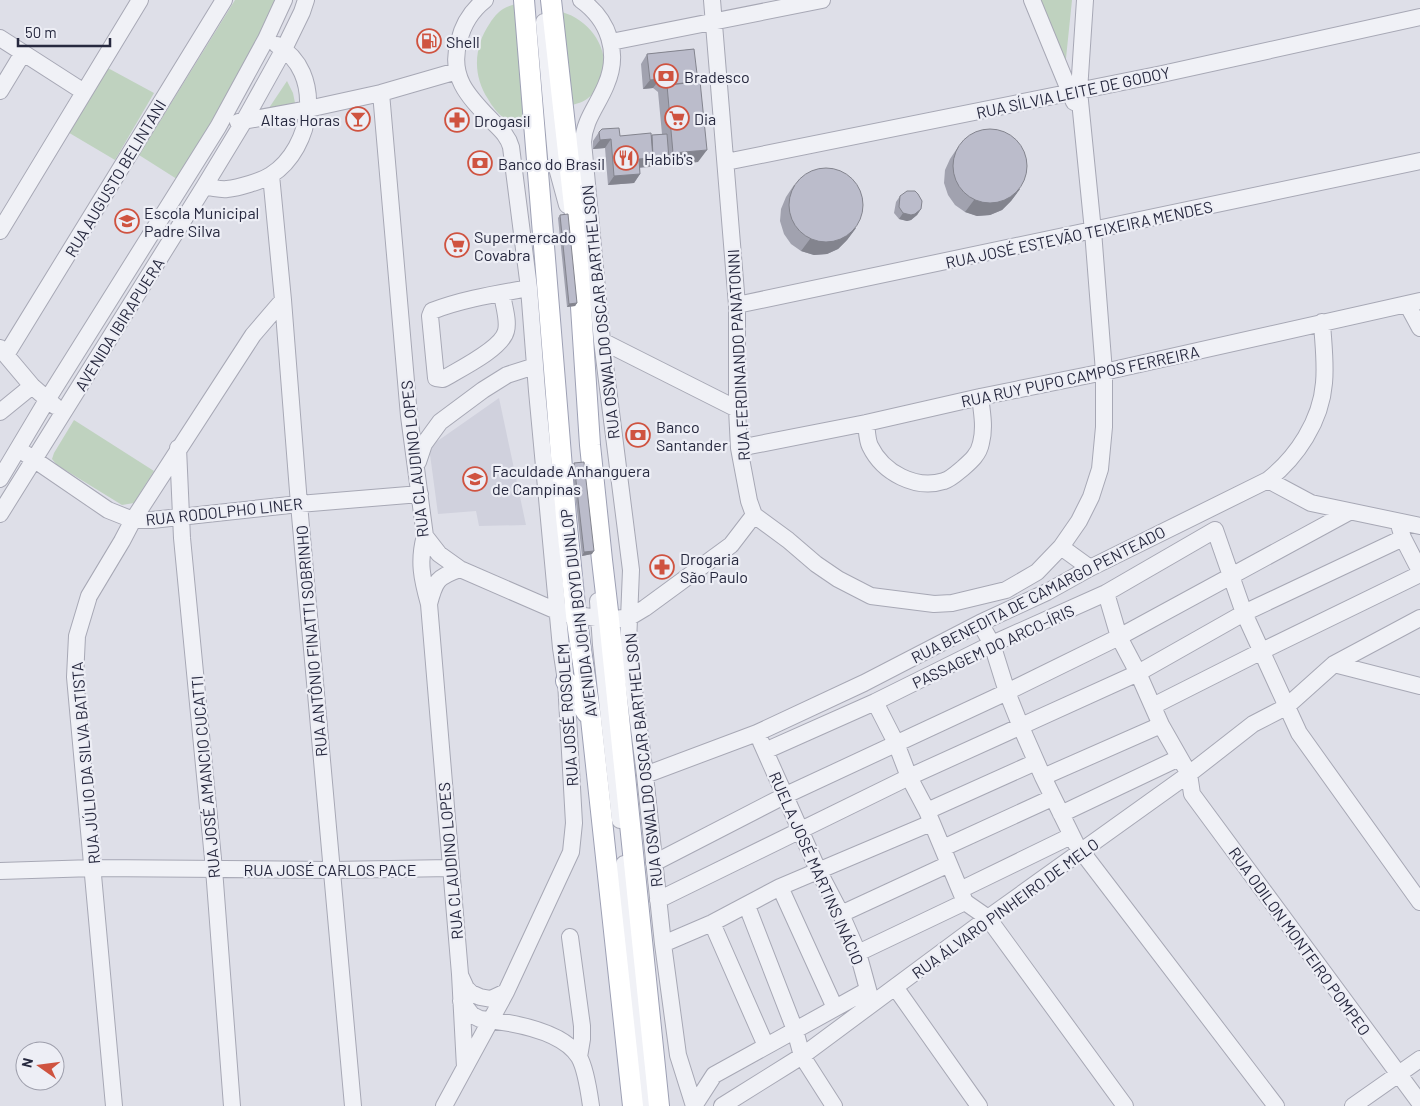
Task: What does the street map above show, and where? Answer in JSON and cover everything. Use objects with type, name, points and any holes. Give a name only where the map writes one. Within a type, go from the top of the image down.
[{"type":"main road","name":"AVENIDA JOHN BOYD DUNLOP","points":[[524,0],[566,517],[585,616],[659,1106]]},
{"type":"main road","name":"AVENIDA JOHN BOYD DUNLOP","points":[[551,0],[575,215],[590,445],[602,560],[585,616],[591,718],[633,1103]]},
{"type":"main road","points":[[566,681],[591,718]]},
{"type":"street","points":[[0,231],[140,0]]},
{"type":"street","name":"RUA AUGUSTO BELINTANI","points":[[3,351],[224,0]]},
{"type":"street","name":"AVENIDA IBIRAPUERA","points":[[0,478],[218,127],[266,39],[284,0]]},
{"type":"street","name":"AVENIDA IBIRAPUERA","points":[[0,514],[244,121],[284,49],[306,0]]},
{"type":"street","points":[[218,127],[381,93],[457,71],[457,48],[463,27],[474,10],[485,0]]},
{"type":"street","points":[[532,0],[567,465],[611,833],[633,1103]]},
{"type":"street","points":[[542,0],[557,168],[569,214],[577,308],[579,388],[596,555],[585,616],[648,1106]]},
{"type":"street","points":[[581,0],[605,24],[611,42],[822,0]]},
{"type":"street","name":"RUA FERDINANDO PANATONNI","points":[[712,0],[737,305],[739,448],[749,501],[754,515]]},
{"type":"street","points":[[425,536],[439,554],[460,569],[585,616],[630,617],[731,545],[754,515],[816,564],[838,579],[871,596],[934,604],[952,603],[1006,590],[1037,572],[1061,547],[1079,521],[1091,497],[1100,469],[1104,426],[1104,372],[1093,231],[1081,116],[1074,92],[1032,0]]},
{"type":"street","points":[[1074,92],[1086,0]]},
{"type":"street","name":"RUA SÍLVIA LEITE DE GODOY","points":[[726,162],[1074,92],[1420,17]]},
{"type":"street","points":[[0,38],[84,92]]},
{"type":"street","points":[[204,186],[227,189],[270,175],[291,154],[300,142],[306,128],[308,109],[307,87],[298,66],[284,49],[266,39]]},
{"type":"street","name":"RUA OSWALDO OSCAR BARTHELSON","points":[[611,42],[612,54],[609,77],[585,125],[583,142],[602,341],[631,570],[628,643],[645,775],[663,944],[678,1055],[694,1106]]},
{"type":"street","points":[[0,91],[23,53]]},
{"type":"street","name":"RUA JOSÉ ROSOLEM","points":[[444,1106],[492,1020],[572,852],[574,823],[566,681],[561,648],[585,616],[535,366],[529,288],[511,147],[504,133],[472,101],[459,79],[457,71]]},
{"type":"street","name":"RUA CLAUDINO LOPES","points":[[381,93],[409,416],[425,536],[421,560],[423,583],[429,604],[460,974],[465,1067]]},
{"type":"street","name":"RUA JOSÉ ESTEVÃO TEIXEIRA MENDES","points":[[737,305],[1420,161]]},
{"type":"street","name":"RUA ANTÔNIO FINATTI SOBRINHO","points":[[270,175],[284,300],[299,504],[353,1106]]},
{"type":"street","points":[[502,293],[507,329],[504,338],[462,368],[442,379],[436,378],[430,316],[432,311],[452,303],[502,293],[529,288]]},
{"type":"street","name":"RUA JÚLIO DA SILVA BATISTA","points":[[114,1106],[94,868],[75,676],[77,636],[89,596],[122,541],[132,520],[253,335],[284,300]]},
{"type":"street","points":[[1413,302],[1420,328]]},
{"type":"street","name":"RUA RUY PUPO CAMPOS FERREIRA","points":[[739,448],[1104,372],[1413,302]]},
{"type":"street","name":"RUA BENEDITA DE CAMARGO PENTEADO","points":[[645,775],[757,733],[864,683],[980,623],[1047,592],[1090,568],[1268,480],[1295,453],[1306,437],[1319,407],[1324,383],[1322,322]]},
{"type":"street","points":[[602,341],[737,409]]},
{"type":"street","points":[[3,351],[32,386],[63,413]]},
{"type":"street","points":[[417,467],[424,444],[440,422],[483,390],[507,375],[535,366]]},
{"type":"street","points":[[0,412],[32,386]]},
{"type":"street","points":[[866,423],[869,445],[890,470],[903,478],[924,484],[946,481],[974,458],[981,444],[984,425],[980,397]]},
{"type":"street","points":[[409,416],[422,423],[440,422]]},
{"type":"street","name":"RUA RODOLPHO LINER","points":[[18,448],[108,510],[132,520],[152,520],[299,504],[420,494]]},
{"type":"street","name":"RUA JOSÉ AMANCIO CUCATTI","points":[[178,448],[182,516],[214,869],[232,1106]]},
{"type":"street","points":[[1268,480],[1311,503],[1420,526]]},
{"type":"street","points":[[654,863],[786,796],[1119,637],[1349,512]]},
{"type":"street","points":[[1153,706],[1420,573],[1403,538],[1398,522]]},
{"type":"street","name":"PASSAGEM DO ARCO-ÍRIS","points":[[765,751],[875,702],[992,644],[1099,596],[1215,530],[1230,577]]},
{"type":"street","points":[[658,900],[909,777],[1138,673],[1244,613],[1403,538]]},
{"type":"street","points":[[1061,547],[1090,568]]},
{"type":"street","points":[[429,604],[434,587],[443,575],[460,569]]},
{"type":"street","points":[[1230,577],[1244,613],[1299,733],[1420,902]]},
{"type":"street","points":[[1047,592],[1066,598],[1099,596]]},
{"type":"street","name":"RUA ODILON MONTEIRO POMPEO","points":[[1099,596],[1138,673],[1161,725],[1189,774],[1192,794],[1420,1104]]},
{"type":"street","name":"RUA ÁLVARO PINHEIRO DE MELO","points":[[722,1106],[802,1056],[870,997],[895,988],[988,918],[1189,774],[1253,724],[1286,707],[1334,664],[1420,618]]},
{"type":"street","points":[[980,623],[992,644],[1007,692],[1021,727],[1071,836],[1081,852],[1276,1106]]},
{"type":"street","points":[[1334,664],[1420,686]]},
{"type":"street","points":[[875,702],[896,743],[909,777],[943,848],[962,896],[988,918],[1124,1106]]},
{"type":"street","points":[[1043,777],[1161,725]]},
{"type":"street","name":"RUELA JOSÉ MARTINS INÁCIO","points":[[757,733],[818,870],[841,914],[858,954],[870,997]]},
{"type":"street","points":[[1060,814],[1180,758]]},
{"type":"street","points":[[663,944],[747,906],[780,887],[929,817],[1036,762]]},
{"type":"street","points":[[943,848],[1052,798]]},
{"type":"street","points":[[858,954],[1071,836]]},
{"type":"street","points":[[841,914],[949,864]]},
{"type":"street","name":"RUA JOSÉ CARLOS PACE","points":[[0,871],[94,868],[331,870],[451,868]]},
{"type":"street","points":[[780,887],[835,1008]]},
{"type":"street","points":[[747,906],[795,1030],[802,1056],[834,1106]]},
{"type":"street","points":[[712,923],[766,1046]]},
{"type":"street","points":[[570,937],[582,1026],[579,1057],[591,1106]]},
{"type":"street","name":"RUA CLAUDINO LOPES","points":[[460,974],[471,994],[491,999],[506,992]]},
{"type":"street","points":[[895,988],[979,1106]]},
{"type":"street","points":[[694,1106],[714,1075],[835,1008],[870,997]]},
{"type":"street","points":[[461,1001],[472,1015],[542,1031],[568,1046],[579,1057]]},
{"type":"street","points":[[1353,1106],[1420,1059]]},
{"type":"street","points":[[683,1071],[714,1075]]},
{"type":"shaded area","name":"Faculdade Anhanguera de Campinas","points":[[499,398],[526,525],[479,526],[476,511],[438,514],[429,447]]},
{"type":"green space","points":[[235,0],[280,0],[180,181],[139,155]]},
{"type":"green space","points":[[1038,0],[1072,0],[1065,68]]},
{"type":"green space","points":[[521,2],[533,122],[513,121],[501,116],[483,90],[477,70],[478,51],[491,21],[503,9]]},
{"type":"green space","points":[[557,11],[572,16],[584,24],[594,35],[601,47],[604,61],[603,74],[598,87],[587,99],[569,106]]},
{"type":"green space","points":[[106,67],[154,93],[115,160],[66,131]]},
{"type":"green space","points":[[287,81],[293,93],[296,108],[263,117]]},
{"type":"green space","points":[[74,420],[154,471],[134,503],[122,505],[57,465],[52,459]]},
{"type":"building","points":[[694,49],[698,82],[667,85],[665,88],[664,83],[660,79],[650,80],[647,54]]},
{"type":"building","points":[[700,81],[707,150],[673,153],[667,85]]},
{"type":"building","points":[[619,128],[620,136],[651,133],[653,158],[639,159],[640,174],[614,176],[611,139],[600,140],[599,132],[602,129]]},
{"type":"building","points":[[990,129],[1011,135],[1021,145],[1027,166],[1021,187],[1011,197],[990,203],[969,197],[959,187],[953,166],[959,145],[969,135]]},
{"type":"building","points":[[667,134],[669,159],[651,161],[653,158],[652,135]]},
{"type":"building","points":[[826,168],[847,174],[857,184],[863,205],[857,226],[847,236],[826,242],[805,236],[795,226],[789,205],[795,184],[805,174]]},
{"type":"building","points":[[907,191],[915,191],[922,201],[921,209],[915,214],[903,213],[899,207],[900,196]]},
{"type":"building","points":[[568,214],[577,303],[569,304],[560,215]]},
{"type":"building","points":[[584,462],[594,551],[584,552],[574,463]]},
{"type":"place","name":"Shell","points":[[429,41]]},
{"type":"place","name":"Bradesco","points":[[666,76]]},
{"type":"place","name":"Dia","points":[[677,118]]},
{"type":"place","name":"Altas Horas","points":[[358,119]]},
{"type":"place","name":"Drogasil","points":[[457,120]]},
{"type":"place","name":"Habib's","points":[[626,158]]},
{"type":"place","name":"Banco do Brasil","points":[[480,163]]},
{"type":"place","name":"Escola Municipal Padre Silva","points":[[127,221]]},
{"type":"place","name":"Supermercado Covabra","points":[[457,245]]},
{"type":"place","name":"Banco Santander","points":[[638,435]]},
{"type":"place","name":"Faculdade Anhanguera de Campinas","points":[[475,479]]},
{"type":"place","name":"Drogaria São Paulo","points":[[662,567]]}]
